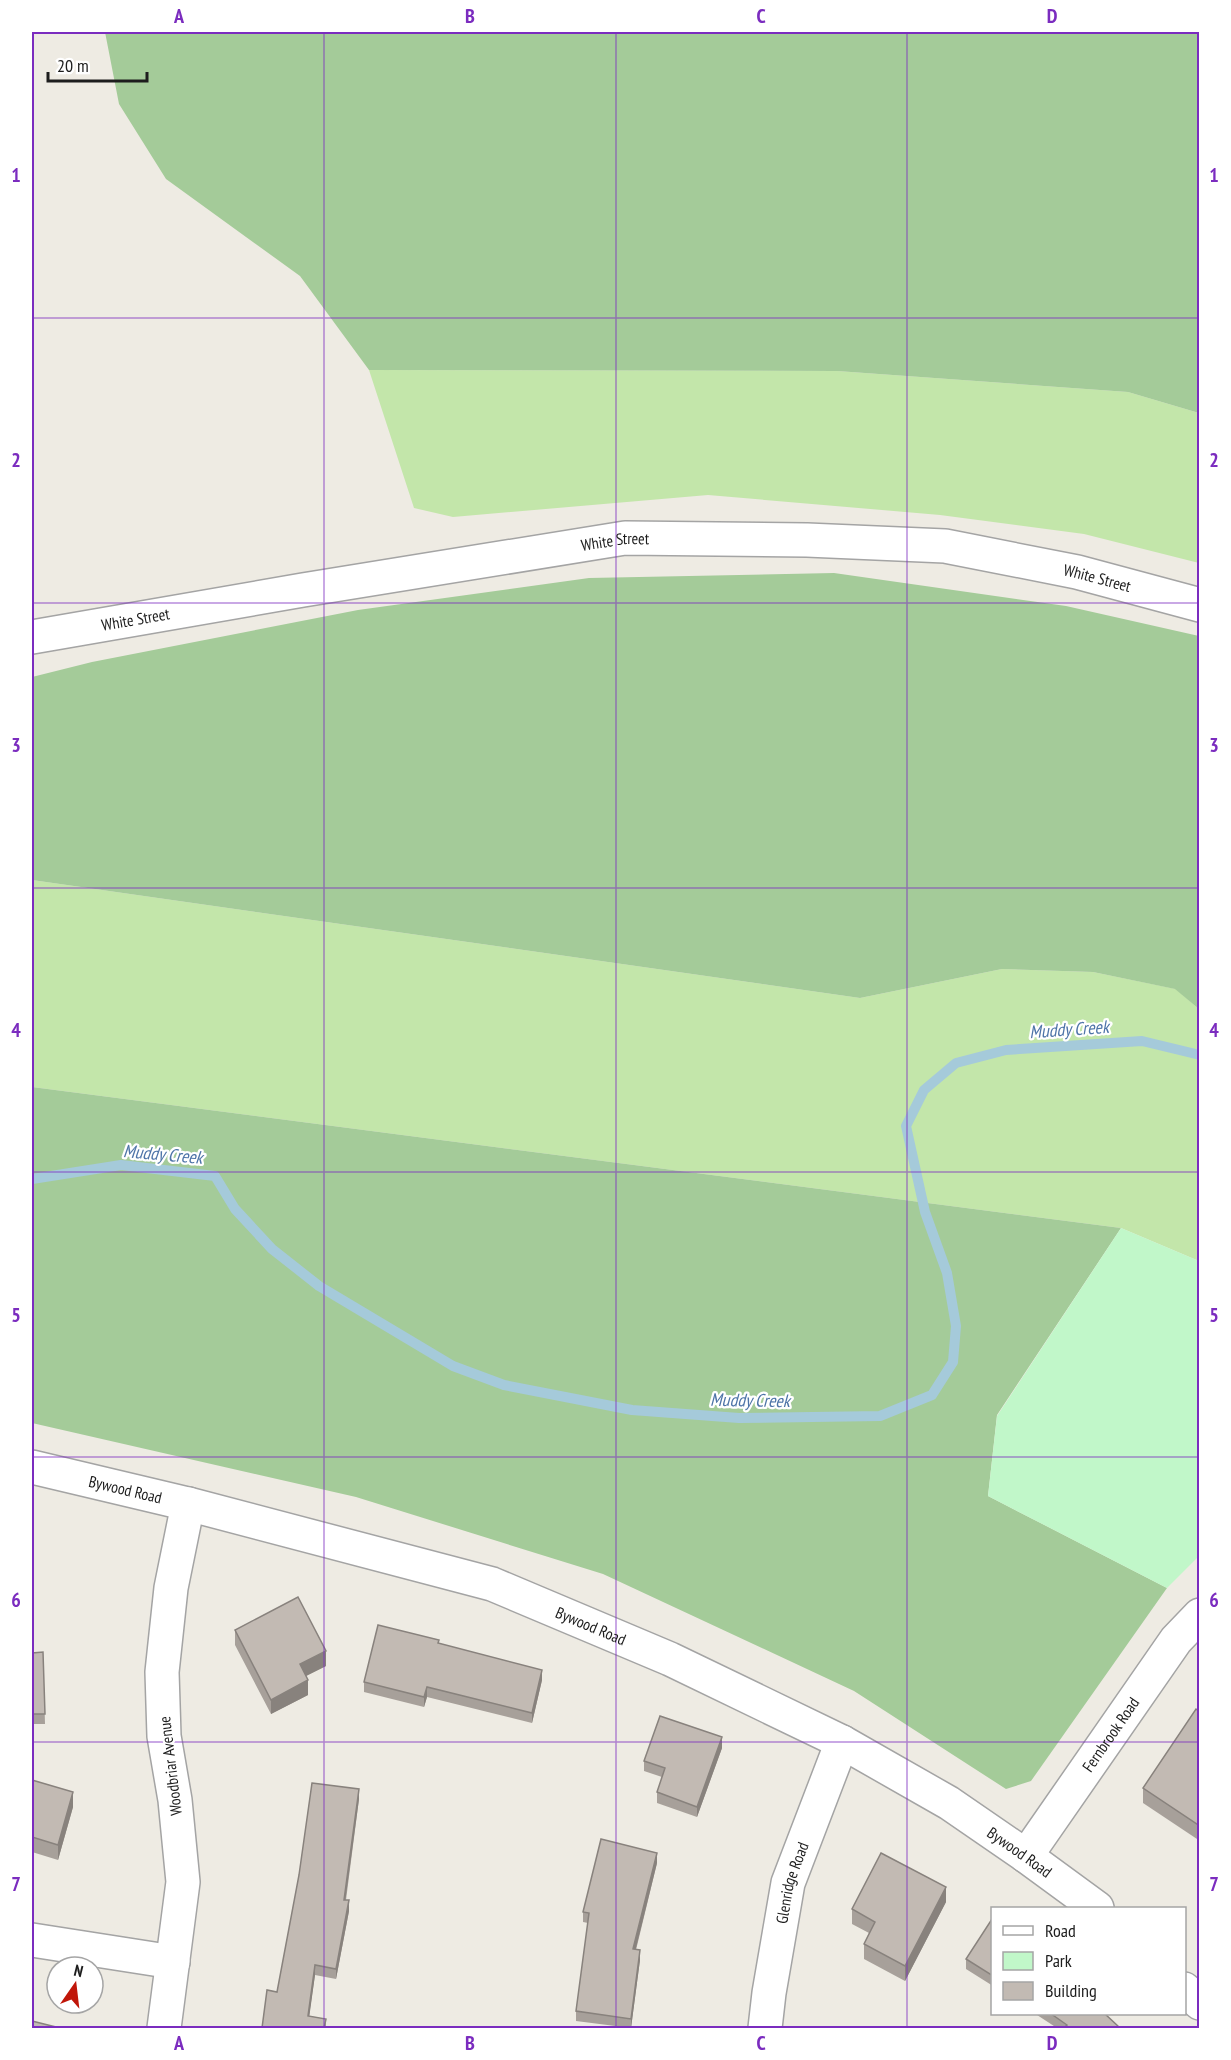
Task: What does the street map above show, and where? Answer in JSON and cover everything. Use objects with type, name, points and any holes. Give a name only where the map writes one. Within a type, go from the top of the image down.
[{"type":"street","name":"White Street","points":[[32,638],[291,592],[626,538],[807,540],[945,546],[1077,572],[1200,605]]},
{"type":"street","name":"Bywood Road","points":[[32,1467],[188,1504],[492,1584],[670,1659],[842,1742],[949,1803],[1096,1907]]},
{"type":"street","name":"Woodbriar Avenue","points":[[164,2028],[183,1882],[175,1800],[164,1736],[162,1672],[171,1588],[188,1504]]},
{"type":"street","name":"Fernbrook Road","points":[[1026,1856],[1176,1640],[1200,1615]]},
{"type":"street","name":"Glenridge Road","points":[[765,2028],[768,1993],[788,1883],[842,1742]]},
{"type":"street","points":[[32,1940],[173,1962]]},
{"type":"street","points":[[1186,1990],[1200,2003]]},
{"type":"green space","points":[[105,32],[1199,32],[1199,413],[1128,392],[837,371],[369,370],[300,276],[166,179],[119,104]]},
{"type":"green space","points":[[369,370],[837,371],[1128,392],[1199,413],[1199,563],[1084,534],[940,515],[708,495],[453,517],[414,508]]},
{"type":"green space","points":[[834,573],[1066,606],[1199,636],[1199,1009],[1175,989],[1093,972],[1002,969],[860,998],[32,880],[32,677],[92,662],[358,610],[589,578]]},
{"type":"green space","points":[[32,880],[860,998],[1002,969],[1093,972],[1176,989],[1199,1009],[1199,1261],[1121,1228],[32,1087]]},
{"type":"green space","points":[[32,1087],[1121,1228],[997,1415],[988,1496],[1167,1588],[1031,1781],[1006,1789],[854,1691],[603,1574],[356,1497],[32,1423]]},
{"type":"green space","points":[[1121,1228],[1199,1261],[1199,1556],[1167,1588],[988,1496],[997,1416]]},
{"type":"building","points":[[298,1597],[326,1651],[300,1664],[308,1680],[271,1700],[235,1630]]},
{"type":"building","points":[[378,1625],[542,1670],[532,1713],[427,1687],[424,1697],[364,1682]]},
{"type":"building","points":[[43,1652],[45,1714],[32,1714],[32,1653]]},
{"type":"building","points":[[1196,1709],[1200,1712],[1200,1826],[1143,1788]]},
{"type":"building","points":[[660,1716],[722,1737],[697,1807],[657,1792],[665,1768],[644,1761]]},
{"type":"building","points":[[32,1780],[73,1792],[58,1845],[32,1837]]},
{"type":"building","points":[[312,1783],[359,1789],[344,1900],[349,1900],[336,1969],[315,1965],[308,2016],[326,2019],[324,2028],[262,2028],[267,1990],[277,1992],[299,1875]]},
{"type":"building","points":[[601,1839],[657,1853],[633,1949],[640,1950],[631,2019],[576,2011],[589,1913],[583,1912]]},
{"type":"building","points":[[881,1853],[946,1887],[905,1966],[864,1944],[875,1922],[852,1909]]},
{"type":"building","points":[[991,1921],[991,1975],[966,1959]]},
{"type":"building","points":[[1053,2015],[1106,2015],[1120,2028],[1064,2028],[1067,2025]]},
{"type":"building","points":[[32,2021],[60,2028],[32,2028]]},
{"type":"waterway","name":"Muddy Creek","points":[[32,1179],[121,1165],[215,1176],[235,1209],[272,1249],[319,1286],[453,1366],[504,1385],[632,1410],[739,1418],[880,1416],[932,1395],[953,1362],[956,1326],[947,1273],[925,1212],[906,1126],[924,1090],[956,1063],[1006,1050],[1142,1041],[1200,1055]]}]
